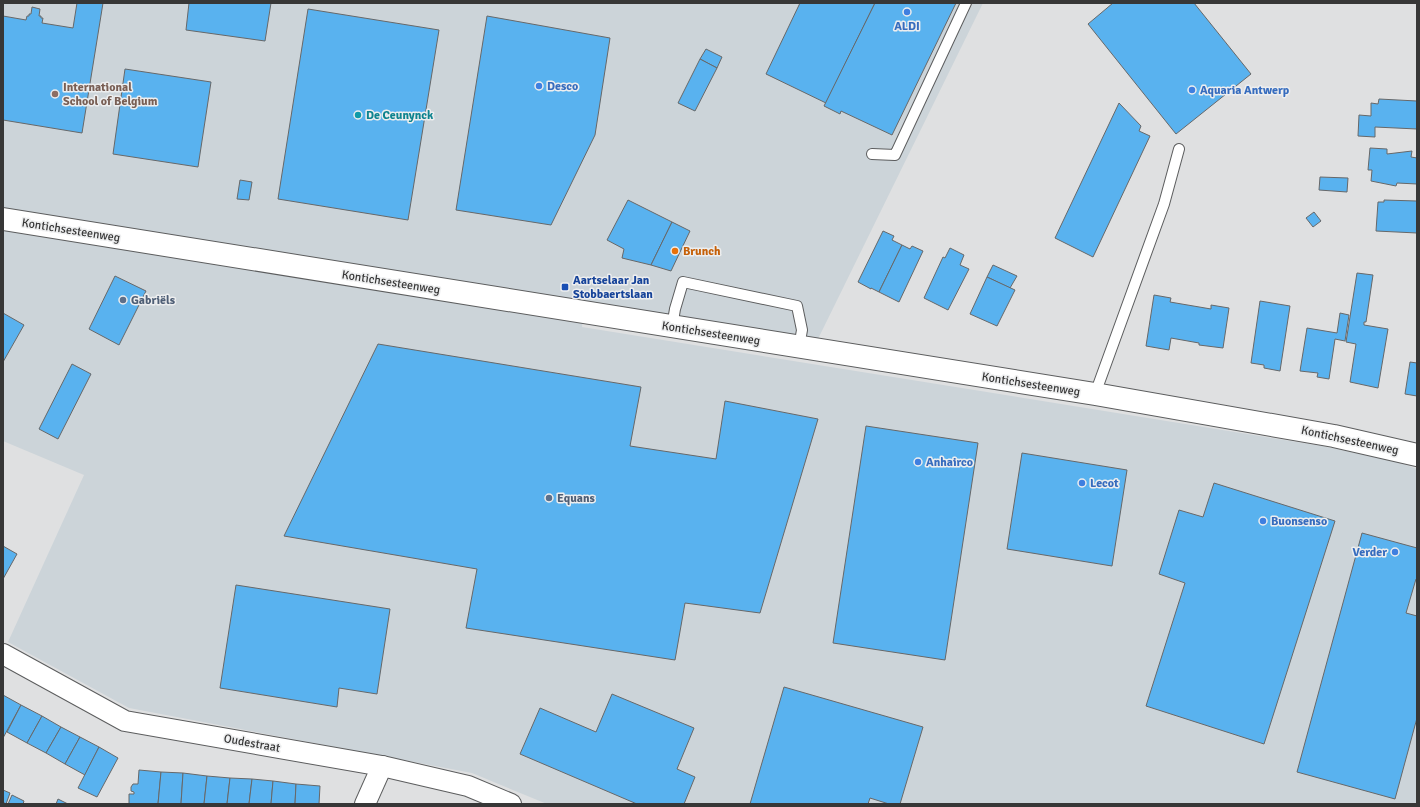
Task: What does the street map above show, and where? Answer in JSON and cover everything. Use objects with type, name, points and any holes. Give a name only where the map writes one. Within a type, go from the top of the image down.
[{"type":"street","name":"Kontichsesteenweg","points":[[3,219],[1095,394],[1334,436],[1417,455]]},
{"type":"street","name":"Oudestraat","points":[[3,654],[125,721],[382,766],[468,786],[511,804]]},
{"type":"street","points":[[365,804],[382,766]]},
{"type":"lane","points":[[872,154],[895,155],[966,3]]},
{"type":"lane","points":[[1095,394],[1164,204],[1179,149]]},
{"type":"lane","points":[[672,327],[675,309],[683,282],[797,306],[802,330],[800,347]]},
{"type":"shaded area","points":[[3,3],[983,3],[817,341],[584,312],[582,327],[1322,446],[1398,462],[1417,469],[1417,804],[547,804],[472,773],[129,708],[8,642],[84,475],[3,441]]},
{"type":"building","points":[[77,3],[103,3],[82,133],[3,120],[3,16],[26,20],[27,16],[31,14],[32,7],[40,9],[39,16],[43,18],[42,23],[73,28]]},
{"type":"building","points":[[189,3],[271,3],[265,41],[186,30]]},
{"type":"building","points":[[800,3],[875,3],[826,103],[766,74]]},
{"type":"building","points":[[875,3],[956,3],[892,135],[841,111],[840,114],[824,106]]},
{"type":"building","points":[[1113,3],[1194,3],[1251,74],[1176,134],[1088,24]]},
{"type":"building","name":"De Ceunynck","points":[[308,9],[439,30],[408,220],[278,199]]},
{"type":"building","name":"Desco","points":[[487,16],[610,38],[595,135],[551,225],[456,210]]},
{"type":"building","points":[[706,49],[722,57],[717,68],[700,59]]},
{"type":"building","points":[[700,59],[717,68],[695,111],[678,103]]},
{"type":"building","points":[[125,69],[211,82],[198,167],[113,154]]},
{"type":"building","points":[[1379,99],[1417,101],[1417,129],[1375,127],[1375,137],[1358,136],[1359,115],[1371,116],[1371,103],[1378,104]]},
{"type":"building","points":[[1119,103],[1141,126],[1139,131],[1150,136],[1093,257],[1055,238]]},
{"type":"building","points":[[1370,148],[1387,149],[1387,154],[1412,151],[1411,157],[1417,158],[1417,184],[1397,183],[1396,186],[1371,181],[1372,170],[1368,170]]},
{"type":"building","points":[[1320,177],[1348,178],[1347,192],[1319,190]]},
{"type":"building","points":[[240,180],[252,182],[249,200],[237,199]]},
{"type":"building","points":[[628,200],[672,222],[651,265],[622,258],[624,249],[607,240]]},
{"type":"building","points":[[1384,200],[1417,201],[1417,233],[1376,231],[1378,202],[1384,202]]},
{"type":"building","points":[[1314,212],[1321,221],[1313,227],[1306,218]]},
{"type":"building","points":[[672,222],[690,231],[671,271],[651,265]]},
{"type":"building","points":[[883,231],[894,236],[892,240],[902,245],[879,292],[858,282]]},
{"type":"building","points":[[902,245],[910,249],[912,246],[923,251],[899,302],[879,292]]},
{"type":"building","points":[[950,248],[964,255],[960,265],[969,269],[948,310],[924,298],[943,257],[945,258]]},
{"type":"building","points":[[993,265],[1017,276],[1010,288],[987,277]]},
{"type":"building","points":[[1357,273],[1373,275],[1366,322],[1364,322],[1364,325],[1388,329],[1378,388],[1350,382],[1356,344],[1346,342]]},
{"type":"building","points":[[115,276],[146,291],[119,345],[89,329]]},
{"type":"building","points":[[987,277],[1015,290],[997,326],[970,314]]},
{"type":"building","points":[[1154,295],[1171,298],[1170,302],[1211,309],[1211,305],[1229,308],[1223,348],[1199,345],[1199,343],[1171,338],[1169,350],[1146,346]]},
{"type":"building","points":[[1260,301],[1290,306],[1280,371],[1264,368],[1264,365],[1251,363]]},
{"type":"building","points":[[3,313],[24,325],[3,362]]},
{"type":"building","points":[[1340,313],[1349,315],[1345,341],[1335,339],[1329,379],[1317,377],[1318,373],[1300,371],[1307,328],[1337,333]]},
{"type":"building","name":"Equans","points":[[378,344],[641,387],[630,446],[716,459],[725,401],[818,419],[760,613],[685,603],[675,660],[466,628],[477,569],[284,536]]},
{"type":"building","points":[[1410,362],[1417,363],[1417,396],[1405,394]]},
{"type":"building","points":[[72,364],[91,374],[58,439],[39,429]]},
{"type":"building","points":[[866,426],[978,443],[945,660],[833,643]]},
{"type":"building","points":[[1022,453],[1127,470],[1112,566],[1007,549]]},
{"type":"building","points":[[1214,483],[1335,521],[1264,744],[1146,706],[1185,583],[1159,574],[1179,510],[1203,517]]},
{"type":"building","points":[[1362,533],[1417,548],[1417,579],[1406,613],[1417,616],[1417,718],[1395,799],[1297,772]]},
{"type":"building","points":[[3,546],[17,554],[3,579]]},
{"type":"building","points":[[236,585],[390,609],[377,694],[339,688],[337,707],[220,688]]},
{"type":"building","points":[[784,687],[923,727],[900,804],[889,804],[870,798],[868,804],[750,804]]},
{"type":"building","points":[[612,694],[694,728],[677,769],[695,777],[684,804],[637,804],[520,754],[540,708],[596,732]]},
{"type":"building","points":[[3,695],[21,705],[3,738]]},
{"type":"building","points":[[21,705],[42,716],[27,743],[7,732]]},
{"type":"building","points":[[42,716],[61,727],[46,753],[27,743]]},
{"type":"building","points":[[61,727],[80,737],[65,764],[46,753]]},
{"type":"building","points":[[80,737],[99,747],[85,775],[65,764]]},
{"type":"building","points":[[99,747],[118,758],[97,797],[78,788]]},
{"type":"building","points":[[139,770],[161,772],[158,804],[129,804],[129,794],[134,794],[134,792],[131,791],[131,787],[133,784],[138,784]]},
{"type":"building","points":[[161,772],[183,773],[181,804],[158,804]]},
{"type":"building","points":[[183,773],[207,776],[204,804],[181,804]]},
{"type":"building","points":[[207,776],[230,778],[227,804],[204,804]]},
{"type":"building","points":[[230,778],[252,779],[249,804],[227,804]]},
{"type":"building","points":[[252,779],[273,781],[271,804],[249,804]]},
{"type":"building","points":[[273,781],[296,784],[295,804],[271,804]]},
{"type":"building","points":[[296,784],[320,786],[319,804],[295,804]]},
{"type":"building","points":[[3,790],[10,793],[6,804],[3,802]]},
{"type":"building","points":[[12,795],[24,801],[23,804],[8,804]]},
{"type":"building","points":[[58,799],[68,804],[56,804]]},
{"type":"place","name":"ALDI","points":[[907,12]]},
{"type":"place","name":"Desco","points":[[539,86]]},
{"type":"place","name":"Aquaria Antwerp","points":[[1192,90]]},
{"type":"place","name":"International School of Belgium","points":[[55,94]]},
{"type":"place","name":"De Ceunynck","points":[[358,115]]},
{"type":"place","name":"Brunch","points":[[675,251]]},
{"type":"place","name":"Aartselaar Jan Stobbaertslaan","points":[[565,287]]},
{"type":"place","name":"Gabriëls","points":[[123,300]]},
{"type":"place","name":"Anhairco","points":[[918,462]]},
{"type":"place","name":"Lecot","points":[[1082,483]]},
{"type":"place","name":"Equans","points":[[549,498]]},
{"type":"place","name":"Buonsenso","points":[[1263,521]]},
{"type":"place","name":"Verder","points":[[1395,552]]}]
